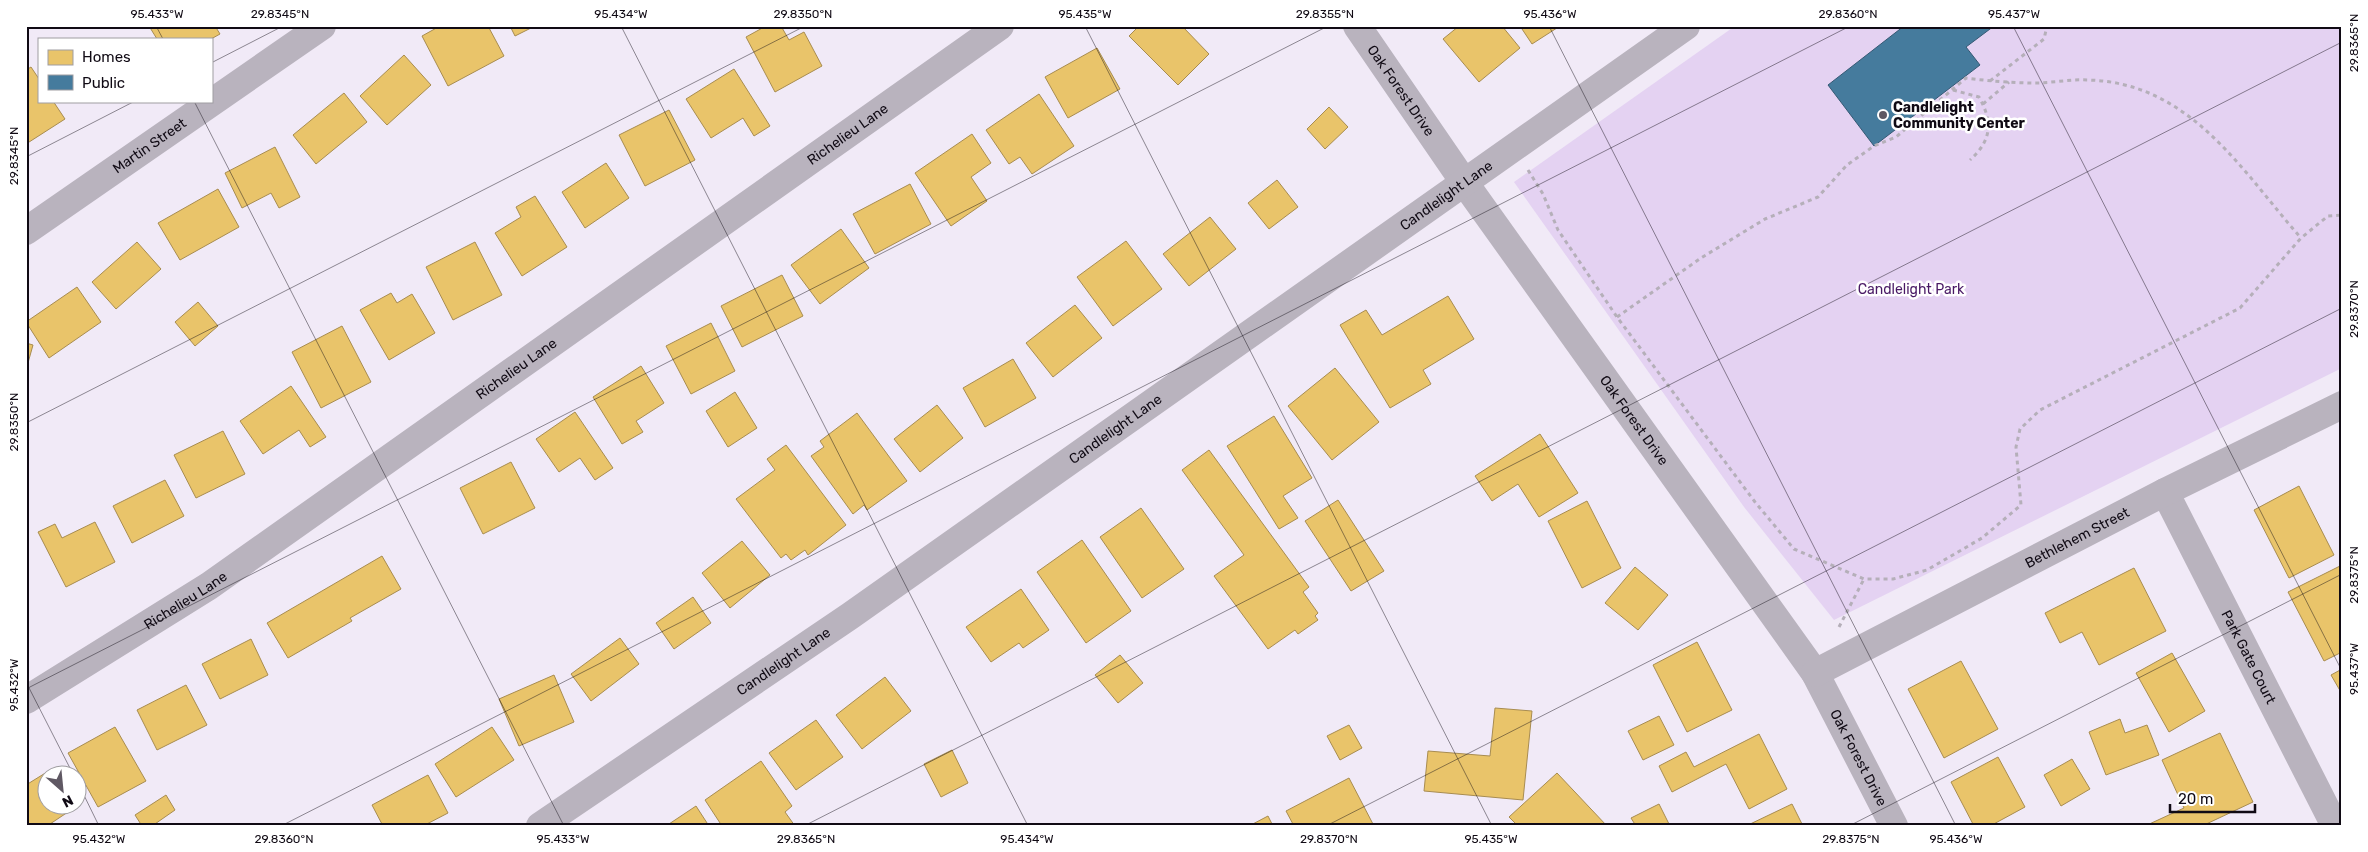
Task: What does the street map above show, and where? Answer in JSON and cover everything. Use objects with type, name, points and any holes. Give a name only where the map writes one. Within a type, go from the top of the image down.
[{"type":"street","name":"Martin Street","points":[[26,231],[322,26]]},
{"type":"street","name":"Richelieu Lane","points":[[26,700],[209,586],[1000,26]]},
{"type":"street","name":"Oak Forest Drive","points":[[1357,26],[1464,182],[1815,674],[1894,826]]},
{"type":"street","name":"Candlelight Lane","points":[[540,826],[858,610],[1686,26]]},
{"type":"street","name":"Bethlehem Street","points":[[1815,674],[2164,492],[2342,405]]},
{"type":"street","name":"Park Gate Court","points":[[2164,492],[2333,822]]},
{"type":"path","points":[[1990,81],[2044,39],[2047,26]]},
{"type":"path","points":[[1617,316],[1701,258],[1765,219],[1818,197],[1847,165],[1874,146],[1896,137],[1966,78],[2035,83],[2088,80],[2136,87],[2179,108],[2223,144],[2301,238]]},
{"type":"path","points":[[1982,104],[2009,82]]},
{"type":"path","points":[[1953,90],[1978,97],[1987,112],[1988,135],[1983,148],[1970,160]]},
{"type":"path","points":[[1511,149],[1535,178],[1558,230],[1617,316],[1755,502],[1794,550],[1864,579],[1893,580],[1927,570],[1982,538],[2021,505],[2016,447],[2020,429],[2040,410],[2240,308],[2301,238],[2328,216],[2342,215]]},
{"type":"green space","name":"Candlelight Park","points":[[1735,26],[2342,26],[2342,368],[1834,620],[1744,507],[1514,182]]},
{"type":"building: Homes","points":[[149,26],[215,26],[220,34],[212,38],[156,38]]},
{"type":"building: Homes","points":[[440,26],[488,26],[504,56],[448,86],[422,36]]},
{"type":"building: Homes","points":[[510,26],[535,26],[515,36]]},
{"type":"building: Homes","points":[[766,26],[781,26],[789,40],[804,32],[822,66],[775,92],[746,37]]},
{"type":"building: Homes","points":[[1139,26],[1182,26],[1209,54],[1178,85],[1129,36]]},
{"type":"building: Homes","points":[[1459,26],[1502,26],[1520,48],[1479,82],[1443,39]]},
{"type":"building: Homes","points":[[1520,26],[1560,26],[1532,44]]},
{"type":"building: Homes","points":[[1097,48],[1120,89],[1068,118],[1045,77]]},
{"type":"building: Homes","points":[[404,55],[431,85],[387,125],[360,96]]},
{"type":"building: Homes","points":[[31,67],[38,78],[38,102],[54,102],[65,119],[26,144],[26,70]]},
{"type":"building: Homes","points":[[734,69],[770,126],[754,136],[743,118],[711,138],[686,99]]},
{"type":"building: Homes","points":[[344,93],[367,122],[316,164],[293,135]]},
{"type":"building: Homes","points":[[1039,94],[1074,146],[1032,174],[1020,157],[1009,164],[986,130]]},
{"type":"building: Homes","points":[[1329,107],[1348,127],[1325,149],[1307,129]]},
{"type":"building: Homes","points":[[669,110],[695,160],[645,186],[619,135]]},
{"type":"building: Homes","points":[[972,134],[991,163],[971,177],[987,201],[951,226],[915,173]]},
{"type":"building: Homes","points":[[275,147],[300,197],[279,208],[271,193],[242,208],[225,173]]},
{"type":"building: Homes","points":[[606,163],[629,198],[585,228],[562,192]]},
{"type":"building: Homes","points":[[1277,180],[1298,207],[1269,229],[1248,203]]},
{"type":"building: Homes","points":[[910,184],[931,224],[875,254],[853,214]]},
{"type":"building: Homes","points":[[218,189],[239,227],[180,260],[158,223]]},
{"type":"building: Homes","points":[[535,196],[567,247],[522,276],[495,233],[521,217],[516,207]]},
{"type":"building: Homes","points":[[1210,217],[1236,249],[1189,286],[1163,254]]},
{"type":"building: Homes","points":[[841,229],[869,268],[820,304],[791,265]]},
{"type":"building: Homes","points":[[1126,241],[1162,289],[1113,326],[1077,277]]},
{"type":"building: Homes","points":[[137,242],[161,269],[116,309],[92,282]]},
{"type":"building: Homes","points":[[475,242],[502,295],[453,320],[426,267]]},
{"type":"building: Homes","points":[[782,275],[803,316],[742,347],[721,306]]},
{"type":"building: Homes","points":[[77,287],[101,322],[49,358],[26,322]]},
{"type":"building: Homes","points":[[391,293],[397,303],[412,294],[435,333],[389,360],[360,310]]},
{"type":"building: Homes","points":[[1448,296],[1474,339],[1423,370],[1431,384],[1390,408],[1340,325],[1366,310],[1382,335]]},
{"type":"building: Homes","points":[[198,302],[218,326],[195,346],[175,322]]},
{"type":"building: Homes","points":[[1075,305],[1102,338],[1053,377],[1026,343]]},
{"type":"building: Homes","points":[[711,323],[735,371],[691,394],[666,346]]},
{"type":"building: Homes","points":[[342,326],[371,382],[321,408],[292,352]]},
{"type":"building: Homes","points":[[26,343],[33,345],[26,370]]},
{"type":"building: Homes","points":[[1013,359],[1036,398],[985,427],[963,388]]},
{"type":"building: Homes","points":[[641,366],[664,403],[636,421],[643,432],[622,444],[593,397]]},
{"type":"building: Homes","points":[[1335,368],[1379,422],[1332,460],[1288,406]]},
{"type":"building: Homes","points":[[291,386],[326,437],[310,447],[299,430],[263,454],[240,421]]},
{"type":"building: Homes","points":[[735,392],[757,428],[728,447],[706,411]]},
{"type":"building: Homes","points":[[937,405],[963,438],[920,472],[894,439]]},
{"type":"building: Homes","points":[[575,412],[613,468],[595,480],[580,458],[559,472],[536,439]]},
{"type":"building: Homes","points":[[857,413],[907,481],[867,510],[864,505],[853,514],[811,456],[824,447],[820,441]]},
{"type":"building: Homes","points":[[1274,416],[1312,478],[1283,496],[1298,518],[1279,529],[1227,446]]},
{"type":"building: Homes","points":[[223,431],[245,474],[196,498],[174,455]]},
{"type":"building: Homes","points":[[1540,434],[1578,493],[1539,517],[1518,484],[1492,501],[1475,476]]},
{"type":"building: Homes","points":[[786,445],[846,525],[808,555],[805,550],[791,560],[786,554],[781,558],[736,499],[775,470],[767,459]]},
{"type":"building: Homes","points":[[1209,450],[1309,587],[1303,592],[1318,613],[1315,616],[1318,620],[1298,634],[1295,630],[1268,649],[1214,576],[1244,555],[1182,470]]},
{"type":"building: Homes","points":[[511,462],[535,508],[483,534],[460,488]]},
{"type":"building: Homes","points":[[165,480],[184,516],[132,543],[113,506]]},
{"type":"building: Homes","points":[[2299,486],[2334,555],[2289,578],[2254,510]]},
{"type":"building: Homes","points":[[1338,500],[1384,571],[1351,591],[1305,521]]},
{"type":"building: Homes","points":[[1587,501],[1621,568],[1582,588],[1548,521]]},
{"type":"building: Homes","points":[[1141,508],[1184,569],[1142,598],[1100,537]]},
{"type":"building: Homes","points":[[95,522],[115,562],[66,587],[38,532],[55,524],[62,538]]},
{"type":"building: Homes","points":[[1082,540],[1131,611],[1086,643],[1037,572]]},
{"type":"building: Homes","points":[[742,541],[770,575],[730,608],[702,573]]},
{"type":"building: Homes","points":[[382,556],[401,589],[350,618],[352,621],[288,658],[267,623]]},
{"type":"building: Homes","points":[[2342,565],[2342,652],[2324,661],[2288,592]]},
{"type":"building: Homes","points":[[1635,567],[1668,595],[1638,630],[1605,603]]},
{"type":"building: Homes","points":[[2134,568],[2166,631],[2099,665],[2082,632],[2060,643],[2045,613]]},
{"type":"building: Homes","points":[[1021,589],[1049,630],[1023,648],[1019,643],[991,662],[966,627]]},
{"type":"building: Homes","points":[[693,597],[711,623],[674,649],[656,623]]},
{"type":"building: Homes","points":[[620,638],[639,664],[591,701],[571,674]]},
{"type":"building: Homes","points":[[251,639],[268,675],[220,699],[202,664]]},
{"type":"building: Homes","points":[[1697,642],[1732,710],[1687,732],[1653,665]]},
{"type":"building: Homes","points":[[2172,653],[2205,711],[2169,732],[2136,673]]},
{"type":"building: Homes","points":[[1120,655],[1143,683],[1118,703],[1095,675]]},
{"type":"building: Homes","points":[[1961,661],[1998,729],[1944,758],[1908,689]]},
{"type":"building: Homes","points":[[2342,669],[2342,694],[2331,675]]},
{"type":"building: Homes","points":[[554,675],[574,722],[519,746],[499,699]]},
{"type":"building: Homes","points":[[885,677],[911,711],[862,749],[836,715]]},
{"type":"building: Homes","points":[[186,685],[207,725],[157,750],[137,710]]},
{"type":"building: Homes","points":[[1495,708],[1532,711],[1523,800],[1424,791],[1428,751],[1490,756]]},
{"type":"building: Homes","points":[[1659,716],[1674,745],[1643,760],[1628,731]]},
{"type":"building: Homes","points":[[2120,719],[2125,733],[2147,725],[2159,755],[2106,775],[2089,732]]},
{"type":"building: Homes","points":[[816,720],[843,757],[796,790],[769,753]]},
{"type":"building: Homes","points":[[1349,725],[1362,748],[1340,760],[1327,736]]},
{"type":"building: Homes","points":[[115,727],[146,781],[98,807],[88,789],[88,764],[74,764],[68,753]]},
{"type":"building: Homes","points":[[492,727],[514,760],[456,797],[435,764]]},
{"type":"building: Homes","points":[[2220,733],[2253,802],[2202,826],[2145,826],[2184,808],[2162,760]]},
{"type":"building: Homes","points":[[1759,734],[1787,789],[1749,809],[1726,764],[1672,792],[1659,766],[1686,752],[1694,767]]},
{"type":"building: Homes","points":[[952,750],[968,783],[941,797],[924,764]]},
{"type":"building: Homes","points":[[1998,757],[2025,807],[1990,826],[1974,826],[1951,782]]},
{"type":"building: Homes","points":[[2072,759],[2090,789],[2061,806],[2044,775]]},
{"type":"building: Homes","points":[[761,761],[792,806],[785,812],[795,826],[722,826],[705,800]]},
{"type":"building: Homes","points":[[1557,773],[1607,826],[1518,826],[1509,817]]},
{"type":"building: Homes","points":[[428,775],[448,813],[423,826],[383,826],[372,805]]},
{"type":"building: Homes","points":[[38,778],[38,814],[65,814],[47,826],[27,826],[26,785]]},
{"type":"building: Homes","points":[[1349,778],[1374,826],[1294,826],[1286,811]]},
{"type":"building: Homes","points":[[166,795],[175,810],[152,826],[142,826],[135,815]]},
{"type":"building: Homes","points":[[1659,804],[1670,826],[1636,826],[1631,818]]},
{"type":"building: Homes","points":[[1792,804],[1803,826],[1746,826]]},
{"type":"building: Homes","points":[[696,806],[709,826],[666,826]]},
{"type":"building: Homes","points":[[1268,816],[1273,826],[1249,826]]},
{"type":"building: Public","name":"Candlelight Community Center","points":[[1904,26],[1994,26],[1966,47],[1980,65],[1874,146],[1828,85]]},
{"type":"place","name":"Candlelight Community Center","points":[[1883,115]]}]
